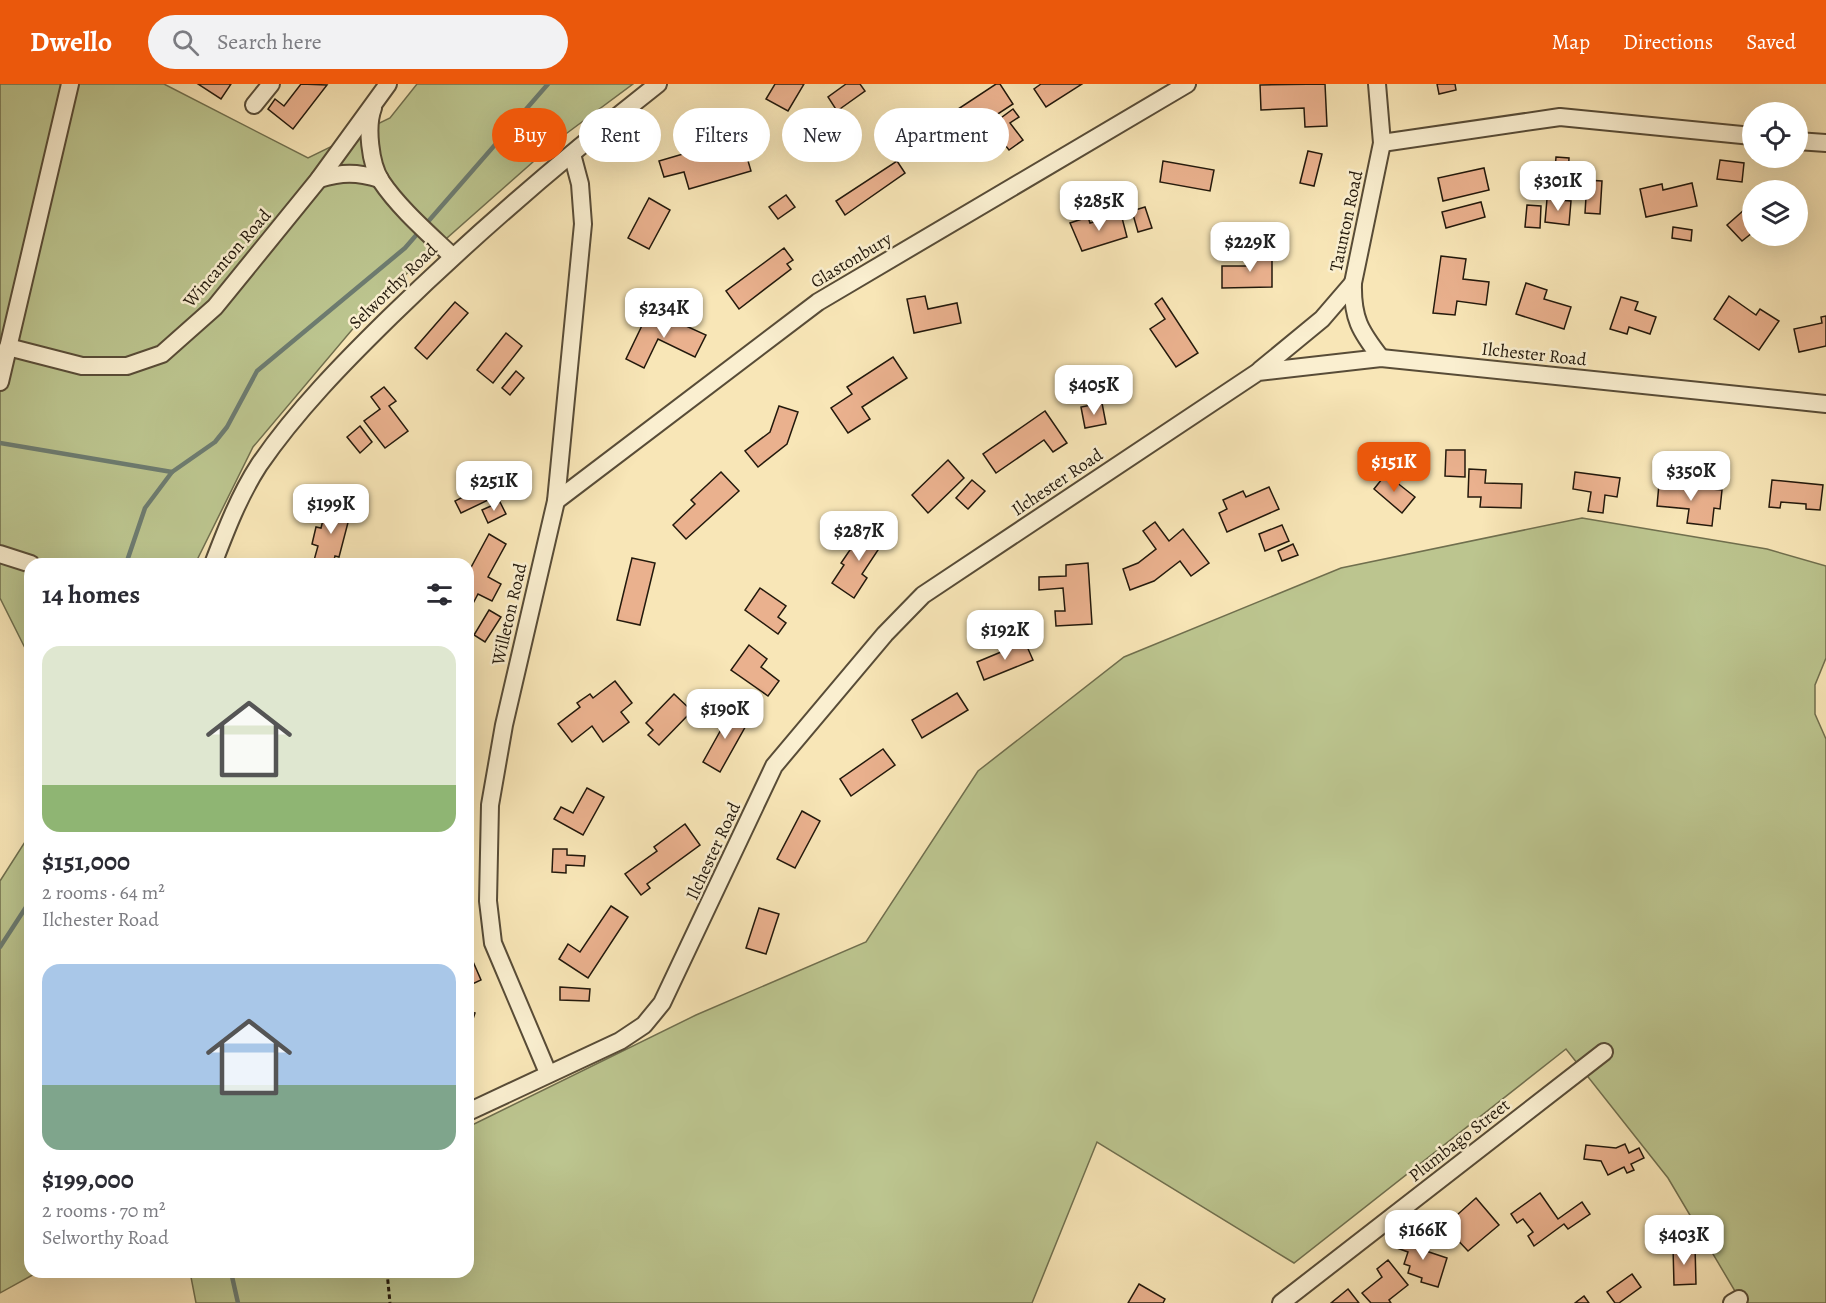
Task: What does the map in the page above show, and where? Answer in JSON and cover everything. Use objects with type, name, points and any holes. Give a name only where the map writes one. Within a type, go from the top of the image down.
[{"type":"street","points":[[0,382],[70,84]]},
{"type":"street","points":[[254,105],[270,84]]},
{"type":"street","name":"Wincanton Road","points":[[8,347],[82,366],[127,366],[162,354],[215,307],[319,179],[388,84]]},
{"type":"street","name":"Selworthy Road","points":[[215,558],[230,520],[258,467],[289,425],[356,350],[452,256],[658,84]]},
{"type":"street","name":"Glastonbury","points":[[556,501],[818,302],[1187,84]]},
{"type":"street","name":"Taunton Road","points":[[1377,84],[1382,143],[1353,283],[1354,316],[1360,330],[1381,358]]},
{"type":"street","points":[[375,101],[368,121],[380,179],[452,256]]},
{"type":"street","points":[[1382,143],[1560,117],[1742,135]]},
{"type":"street","points":[[1808,142],[1826,143]]},
{"type":"street","name":"Willeton Road","points":[[548,1072],[493,943],[488,891],[490,805],[504,724],[556,501],[583,224],[581,194],[572,154]]},
{"type":"street","points":[[319,179],[342,172],[358,173],[380,179]]},
{"type":"street","points":[[1258,372],[1322,319],[1353,283]]},
{"type":"street","name":"Ilchester Road","points":[[548,1072],[620,1041],[644,1025],[663,1003],[774,766],[885,633],[915,603],[1258,372],[1381,358],[1826,404]]},
{"type":"street","points":[[0,554],[24,562]]},
{"type":"street","name":"Plumbago Street","points":[[1281,1303],[1604,1052]]},
{"type":"street","points":[[474,1109],[548,1072]]},
{"type":"path","points":[[388,1278],[390,1303]]},
{"type":"green space","points":[[0,84],[164,84],[308,158],[390,118],[417,84],[633,84],[601,108],[579,108],[579,124],[567,133],[567,108],[492,108],[492,162],[533,162],[378,299],[253,447],[198,558],[24,558],[24,646],[0,598]]},
{"type":"green space","points":[[1582,518],[1767,549],[1826,566],[1826,658],[1815,685],[1815,714],[1826,739],[1826,1303],[1742,1303],[1668,1178],[1566,1049],[1294,1263],[1097,1142],[1032,1303],[196,1303],[191,1278],[474,1278],[474,1124],[696,1015],[866,942],[978,771],[1124,657],[1341,568]]},
{"type":"green space","points":[[24,843],[24,1278],[27,1278],[0,1293],[0,881]]},
{"type":"building","points":[[198,84],[231,84],[221,99]]},
{"type":"building","points":[[301,84],[327,85],[293,129],[268,109],[275,99],[284,106]]},
{"type":"building","points":[[775,84],[804,84],[790,108],[782,108],[766,99]]},
{"type":"building","points":[[846,84],[860,84],[865,91],[841,108],[835,108],[828,97]]},
{"type":"building","points":[[996,84],[1000,84],[1013,104],[1007,108],[960,108]]},
{"type":"building","points":[[1041,84],[1082,84],[1046,107],[1034,89]]},
{"type":"building","points":[[1325,84],[1327,126],[1305,127],[1304,108],[1261,110],[1260,85]]},
{"type":"building","points":[[1437,84],[1455,84],[1456,90],[1439,94]]},
{"type":"building","points":[[1013,109],[1019,117],[1010,123],[1023,140],[1009,150],[1009,112]]},
{"type":"building","points":[[1308,151],[1322,154],[1314,186],[1300,183]]},
{"type":"building","points":[[673,157],[673,162],[748,162],[751,171],[689,189],[684,172],[664,177],[659,162]]},
{"type":"building","points":[[1556,157],[1569,158],[1568,179],[1602,181],[1600,214],[1585,213],[1586,197],[1553,195]]},
{"type":"building","points":[[1720,160],[1742,163],[1742,182],[1717,179]]},
{"type":"building","points":[[1163,161],[1214,170],[1210,191],[1160,182]]},
{"type":"building","points":[[895,162],[905,173],[845,215],[836,201]]},
{"type":"building","points":[[1484,168],[1489,190],[1443,201],[1438,178]]},
{"type":"building","points":[[1692,183],[1697,206],[1646,217],[1640,189],[1662,184],[1663,190]]},
{"type":"building","points":[[786,195],[795,207],[778,219],[769,207]]},
{"type":"building","points":[[649,198],[670,210],[649,249],[628,238]]},
{"type":"building","points":[[1547,199],[1571,201],[1569,225],[1545,222]]},
{"type":"building","points":[[1481,202],[1485,217],[1446,228],[1442,212]]},
{"type":"building","points":[[1527,205],[1541,206],[1540,228],[1525,227]]},
{"type":"building","points":[[1145,207],[1152,228],[1138,232],[1132,211]]},
{"type":"building","points":[[1742,212],[1742,241],[1727,225]]},
{"type":"building","points":[[1121,214],[1127,237],[1082,251],[1070,223],[1088,217],[1090,223]]},
{"type":"building","points":[[1673,227],[1692,230],[1691,241],[1672,238]]},
{"type":"building","points":[[784,248],[793,260],[787,264],[791,269],[739,309],[726,291]]},
{"type":"building","points":[[1252,253],[1272,253],[1272,287],[1222,288],[1222,266],[1252,266]]},
{"type":"building","points":[[1441,256],[1466,259],[1463,279],[1489,282],[1486,305],[1457,301],[1455,315],[1433,313]]},
{"type":"building","points":[[1526,283],[1547,290],[1544,299],[1571,307],[1564,329],[1516,314]]},
{"type":"building","points":[[925,296],[928,309],[957,303],[961,323],[914,333],[907,299]]},
{"type":"building","points":[[1729,296],[1756,315],[1760,309],[1779,321],[1759,350],[1714,319]]},
{"type":"building","points":[[1621,297],[1638,302],[1635,310],[1656,317],[1650,334],[1629,327],[1627,334],[1610,329]]},
{"type":"building","points":[[1162,298],[1198,353],[1176,367],[1150,329],[1165,319],[1155,304]]},
{"type":"building","points":[[455,302],[468,313],[427,359],[415,348]]},
{"type":"building","points":[[648,313],[671,324],[673,320],[706,335],[695,357],[658,339],[644,368],[626,359]]},
{"type":"building","points":[[1826,316],[1826,346],[1799,352],[1794,329],[1822,323],[1821,317]]},
{"type":"building","points":[[506,333],[522,346],[493,383],[477,370]]},
{"type":"building","points":[[893,357],[907,378],[862,407],[870,419],[848,433],[831,408],[852,394],[847,387]]},
{"type":"building","points":[[1122,369],[1125,391],[1078,400],[1074,378]]},
{"type":"building","points":[[516,371],[524,378],[510,395],[502,388]]},
{"type":"building","points":[[384,387],[396,401],[389,406],[408,431],[385,448],[364,421],[380,409],[371,397]]},
{"type":"building","points":[[1102,403],[1106,424],[1085,428],[1081,407]]},
{"type":"building","points":[[779,406],[798,412],[787,444],[758,467],[745,451],[770,432]]},
{"type":"building","points":[[1045,411],[1067,443],[1053,452],[1044,440],[996,473],[983,454]]},
{"type":"building","points":[[360,426],[372,442],[360,453],[347,437]]},
{"type":"building","points":[[1446,450],[1465,450],[1465,477],[1445,476]]},
{"type":"building","points":[[948,460],[964,478],[928,513],[912,495]]},
{"type":"building","points":[[497,464],[509,490],[461,513],[455,501],[465,496],[461,487],[484,476],[481,471]]},
{"type":"building","points":[[1469,469],[1486,470],[1485,483],[1522,484],[1521,508],[1480,507],[1481,497],[1468,497]]},
{"type":"building","points":[[721,472],[739,491],[686,539],[673,525],[695,504],[691,500]]},
{"type":"building","points":[[1575,472],[1620,478],[1617,497],[1605,495],[1603,513],[1588,511],[1591,492],[1573,489]]},
{"type":"building","points":[[1386,474],[1415,497],[1402,513],[1374,489]]},
{"type":"building","points":[[972,480],[985,491],[968,509],[956,498]]},
{"type":"building","points":[[1772,480],[1823,485],[1820,510],[1806,509],[1806,504],[1781,502],[1780,508],[1769,507]]},
{"type":"building","points":[[1659,484],[1722,490],[1720,509],[1714,508],[1712,526],[1687,523],[1689,509],[1657,506]]},
{"type":"building","points":[[1269,487],[1279,509],[1227,532],[1219,513],[1227,509],[1223,500],[1243,491],[1246,497]]},
{"type":"building","points":[[500,502],[506,514],[488,523],[482,510]]},
{"type":"building","points":[[327,504],[351,511],[339,557],[315,558],[318,546],[312,544],[316,527],[321,528]]},
{"type":"building","points":[[1155,522],[1169,541],[1183,529],[1209,563],[1191,576],[1180,561],[1154,581],[1130,590],[1123,569],[1138,563],[1156,549],[1143,531]]},
{"type":"building","points":[[867,525],[886,538],[862,574],[867,578],[854,598],[832,583],[844,565],[841,563]]},
{"type":"building","points":[[1282,525],[1289,541],[1265,551],[1259,534]]},
{"type":"building","points":[[489,534],[506,544],[488,577],[501,584],[492,601],[478,594],[474,602],[474,562]]},
{"type":"building","points":[[1293,544],[1298,555],[1282,561],[1278,551]]},
{"type":"building","points":[[632,558],[655,563],[640,625],[617,620]]},
{"type":"building","points":[[1088,563],[1092,624],[1056,626],[1055,611],[1065,611],[1063,588],[1039,590],[1039,577],[1066,576],[1066,565]]},
{"type":"building","points":[[760,588],[786,606],[778,617],[786,623],[778,634],[745,610]]},
{"type":"building","points":[[489,610],[501,617],[485,642],[474,635]]},
{"type":"building","points":[[1025,642],[1033,660],[984,680],[977,662]]},
{"type":"building","points":[[749,645],[767,659],[761,667],[779,681],[768,696],[731,670]]},
{"type":"building","points":[[615,681],[632,703],[621,712],[629,722],[603,742],[592,726],[572,742],[558,724],[580,707],[577,703],[590,694],[593,698]]},
{"type":"building","points":[[957,693],[968,710],[922,738],[912,720]]},
{"type":"building","points":[[674,694],[692,711],[659,745],[648,735],[653,730],[646,723]]},
{"type":"building","points":[[726,709],[748,722],[720,772],[703,762],[723,726],[718,724]]},
{"type":"building","points":[[883,749],[895,765],[851,796],[840,779]]},
{"type":"building","points":[[587,788],[604,797],[583,835],[554,819],[561,807],[573,813]]},
{"type":"building","points":[[802,811],[820,821],[795,868],[777,859]]},
{"type":"building","points":[[685,824],[700,845],[647,884],[650,888],[641,895],[625,874],[657,851],[654,847]]},
{"type":"building","points":[[553,849],[567,849],[567,855],[585,856],[584,866],[566,865],[566,873],[552,872]]},
{"type":"building","points":[[611,906],[628,917],[588,978],[559,959],[568,944],[580,952]]},
{"type":"building","points":[[759,908],[779,914],[766,954],[746,948]]},
{"type":"building","points":[[474,964],[481,980],[474,983]]},
{"type":"building","points":[[560,987],[590,989],[589,1001],[560,1000]]},
{"type":"building","points":[[1625,1144],[1629,1153],[1639,1148],[1644,1158],[1631,1164],[1634,1170],[1627,1173],[1624,1167],[1608,1175],[1601,1161],[1584,1159],[1586,1145],[1616,1148]]},
{"type":"building","points":[[1540,1193],[1558,1219],[1582,1202],[1590,1214],[1568,1229],[1564,1224],[1534,1246],[1528,1236],[1533,1232],[1523,1219],[1517,1223],[1511,1214]]},
{"type":"building","points":[[1476,1198],[1499,1225],[1468,1251],[1451,1233],[1441,1242],[1427,1226],[1440,1214],[1448,1223]]},
{"type":"building","points":[[1667,1218],[1669,1230],[1651,1233],[1650,1220]]},
{"type":"building","points":[[1401,1235],[1429,1244],[1426,1251],[1447,1258],[1438,1287],[1421,1282],[1422,1278],[1408,1273],[1410,1266],[1404,1264],[1408,1252],[1397,1248]]},
{"type":"building","points":[[1695,1246],[1696,1284],[1674,1285],[1673,1247]]},
{"type":"building","points":[[1388,1260],[1408,1285],[1389,1300],[1391,1303],[1371,1303],[1362,1293],[1382,1277],[1377,1269]]},
{"type":"building","points":[[1632,1274],[1641,1287],[1619,1303],[1615,1303],[1607,1292]]},
{"type":"building","points":[[1139,1284],[1165,1299],[1163,1303],[1128,1303]]},
{"type":"building","points":[[1348,1289],[1359,1303],[1331,1303]]},
{"type":"building","points":[[1584,1296],[1589,1303],[1575,1303]]},
{"type":"waterway","points":[[128,558],[145,508],[172,472],[215,442],[227,427],[257,371],[405,248],[548,84]]},
{"type":"waterway","points":[[0,443],[172,472]]},
{"type":"waterway","points":[[0,947],[24,910]]},
{"type":"waterway","points":[[232,1278],[238,1303]]}]
